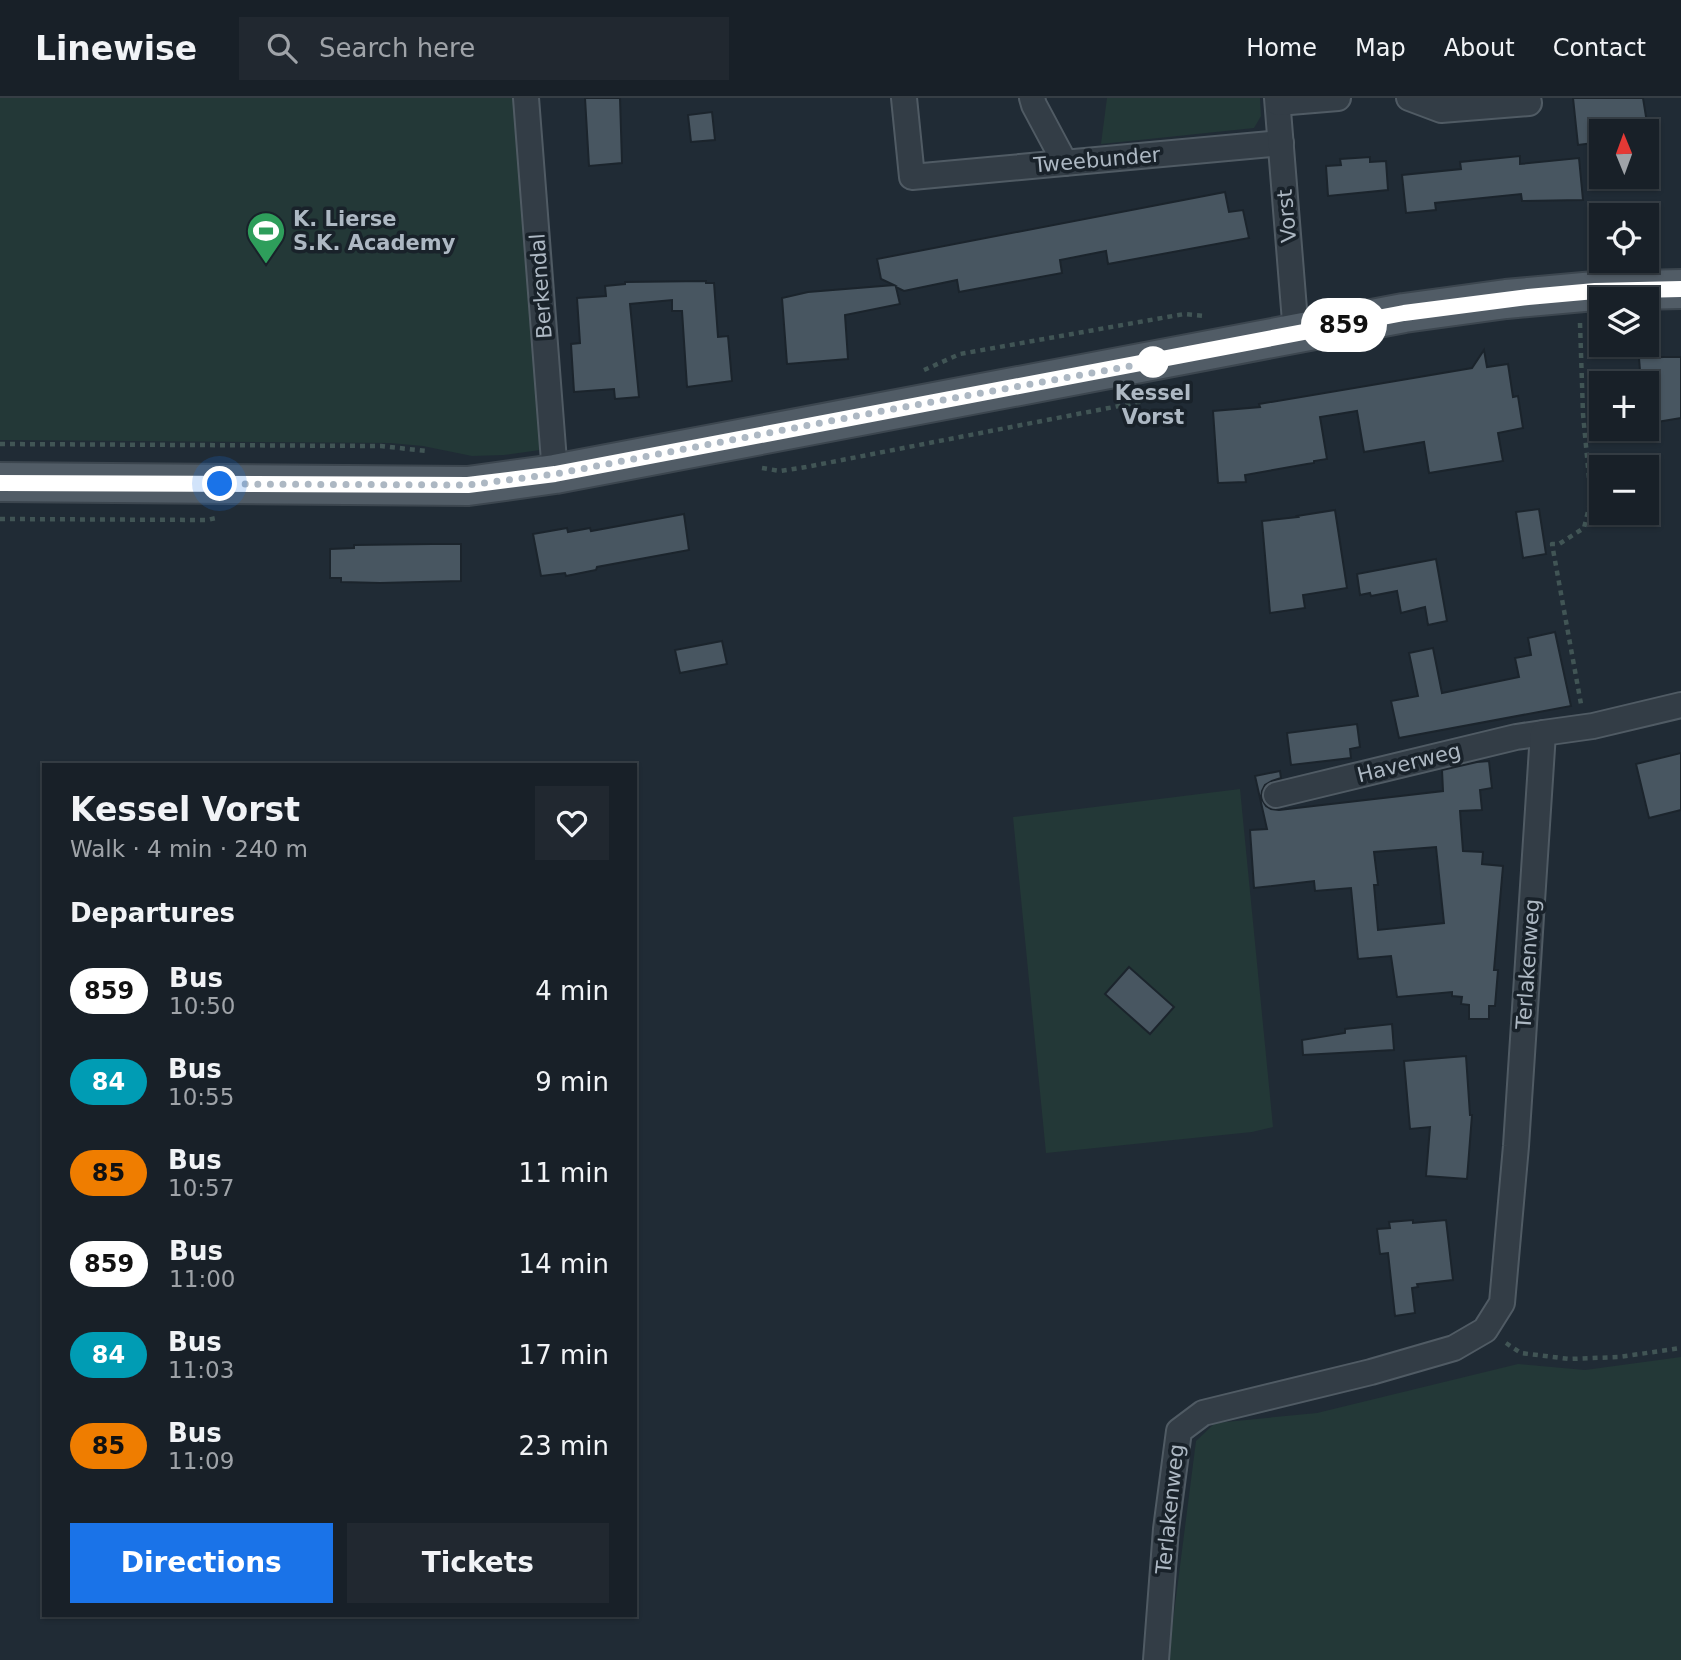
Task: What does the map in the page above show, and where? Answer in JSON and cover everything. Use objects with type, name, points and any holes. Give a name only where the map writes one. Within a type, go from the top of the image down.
[{"type":"main road","points":[[0,482],[468,485],[555,474],[1404,313],[1506,299],[1595,291],[1681,289]]},
{"type":"street","name":"Berkendal","points":[[526,98],[555,474]]},
{"type":"street","name":"Tweebunder","points":[[904,98],[912,177],[1281,143]]},
{"type":"street","points":[[1032,98],[1065,163]]},
{"type":"street","points":[[1277,101],[1338,98]]},
{"type":"street","points":[[1409,98],[1441,110],[1529,103],[1528,98]]},
{"type":"street","name":"Vorst","points":[[1277,101],[1296,334]]},
{"type":"street","points":[[1543,733],[1585,727],[1681,705]]},
{"type":"street","name":"Haverweg","points":[[1276,795],[1516,737],[1543,733]]},
{"type":"street","name":"Terlakenweg","points":[[1156,1660],[1166,1528],[1179,1431],[1203,1413],[1371,1372],[1454,1348],[1485,1330],[1502,1303],[1516,1146],[1543,733]]},
{"type":"path","points":[[1580,322],[1583,414],[1591,499],[1584,528],[1559,544],[1552,544],[1585,727]]},
{"type":"path","points":[[914,374],[960,354],[1114,326]]},
{"type":"path","points":[[0,444],[381,446],[433,453]]},
{"type":"path","points":[[1485,1330],[1521,1353],[1569,1359],[1619,1357],[1681,1348]]},
{"type":"green space","name":"K. Lierse S.K. Academy","points":[[0,98],[518,98],[542,444],[540,450],[472,456],[423,446],[390,443],[0,440]]},
{"type":"green space","points":[[1107,98],[1260,98],[1261,116],[1254,128],[1101,144]]},
{"type":"green space","points":[[1240,789],[1273,1127],[1252,1132],[1046,1153],[1013,817]]},
{"type":"green space","points":[[1681,1357],[1681,1660],[1168,1660],[1196,1441],[1215,1423],[1317,1413],[1518,1364],[1585,1370]]},
{"type":"building","points":[[585,98],[620,98],[622,163],[589,166]]},
{"type":"building","points":[[1573,98],[1643,98],[1646,119],[1589,119],[1589,144],[1578,145]]},
{"type":"building","points":[[712,112],[715,140],[691,142],[688,115]]},
{"type":"building","points":[[1520,156],[1520,164],[1579,158],[1583,200],[1522,201],[1521,194],[1435,203],[1436,210],[1406,213],[1402,175],[1461,169],[1460,162]]},
{"type":"building","points":[[1370,157],[1370,162],[1386,161],[1388,190],[1328,196],[1326,166],[1341,165],[1340,159]]},
{"type":"building","points":[[1225,192],[1229,212],[1243,210],[1249,238],[1108,264],[1106,251],[1060,260],[1062,273],[959,292],[957,280],[904,291],[896,287],[900,304],[845,315],[848,359],[787,364],[782,298],[808,292],[894,285],[881,279],[877,259]]},
{"type":"building","points":[[625,282],[714,283],[718,337],[728,336],[732,381],[687,387],[682,311],[672,311],[672,300],[630,304],[639,397],[615,399],[614,389],[574,392],[571,344],[580,343],[577,298],[606,296],[605,286]]},
{"type":"building","points":[[1484,350],[1487,367],[1508,364],[1513,397],[1518,396],[1523,428],[1498,433],[1503,461],[1429,473],[1424,442],[1364,452],[1357,411],[1320,417],[1327,459],[1245,475],[1246,482],[1218,483],[1213,411],[1260,407],[1259,404],[1472,368]]},
{"type":"building","points":[[1681,357],[1681,418],[1659,422],[1659,371],[1640,371],[1639,358]]},
{"type":"building","points":[[1539,509],[1546,554],[1523,558],[1516,512]]},
{"type":"building","points":[[1335,510],[1347,588],[1303,595],[1305,608],[1270,613],[1262,521]]},
{"type":"building","points":[[684,514],[689,550],[597,567],[596,570],[566,576],[565,573],[541,576],[533,534],[567,528],[568,532],[590,528],[591,531]]},
{"type":"building","points":[[461,544],[461,581],[380,583],[341,582],[341,578],[330,578],[330,549],[354,548],[354,545]]},
{"type":"building","points":[[1436,559],[1447,621],[1428,625],[1425,607],[1401,613],[1397,591],[1371,596],[1370,593],[1360,595],[1357,574]]},
{"type":"building","points":[[1555,632],[1571,706],[1399,738],[1391,701],[1418,696],[1409,653],[1433,648],[1442,693],[1519,677],[1515,658],[1531,655],[1528,638]]},
{"type":"building","points":[[722,641],[727,664],[680,673],[675,650]]},
{"type":"building","points":[[1357,724],[1360,747],[1350,749],[1351,758],[1291,765],[1287,733]]},
{"type":"building","points":[[1681,753],[1681,810],[1649,818],[1636,764]]},
{"type":"building","points":[[1489,761],[1492,788],[1480,790],[1482,810],[1460,811],[1463,851],[1483,852],[1482,864],[1503,866],[1494,970],[1498,970],[1495,1006],[1489,1006],[1489,1019],[1469,1019],[1469,1005],[1461,1004],[1462,997],[1452,996],[1452,992],[1397,997],[1391,956],[1358,959],[1351,888],[1315,891],[1314,881],[1254,888],[1250,830],[1267,829],[1255,776],[1280,771],[1281,778],[1265,785],[1261,798],[1266,806],[1279,810],[1443,791],[1442,770]],"holes":[[[1436,847],[1444,923],[1378,930],[1374,885],[1378,885],[1374,852]]]},
{"type":"building","points":[[1129,967],[1174,1007],[1150,1034],[1105,994]]},
{"type":"building","points":[[1392,1024],[1394,1050],[1303,1055],[1302,1040],[1345,1033],[1345,1029]]},
{"type":"building","points":[[1466,1056],[1472,1115],[1467,1179],[1426,1176],[1430,1127],[1410,1129],[1404,1061]]},
{"type":"building","points":[[1413,1220],[1413,1223],[1446,1220],[1453,1280],[1417,1284],[1418,1287],[1412,1288],[1415,1313],[1395,1316],[1388,1253],[1380,1254],[1377,1229],[1390,1228],[1389,1222]]},
{"type":"bus line","name":"859","points":[[0,483],[468,485],[555,474],[757,437],[1404,313],[1506,299],[1595,291],[1681,289]]},
{"type":"place","name":"K. Lierse S.K. Academy","points":[[266,265]]},
{"type":"place","name":"Kessel Vorst","points":[[1153,362]]},
{"type":"route","points":[[220,484],[468,485],[555,474],[1153,362]]}]
